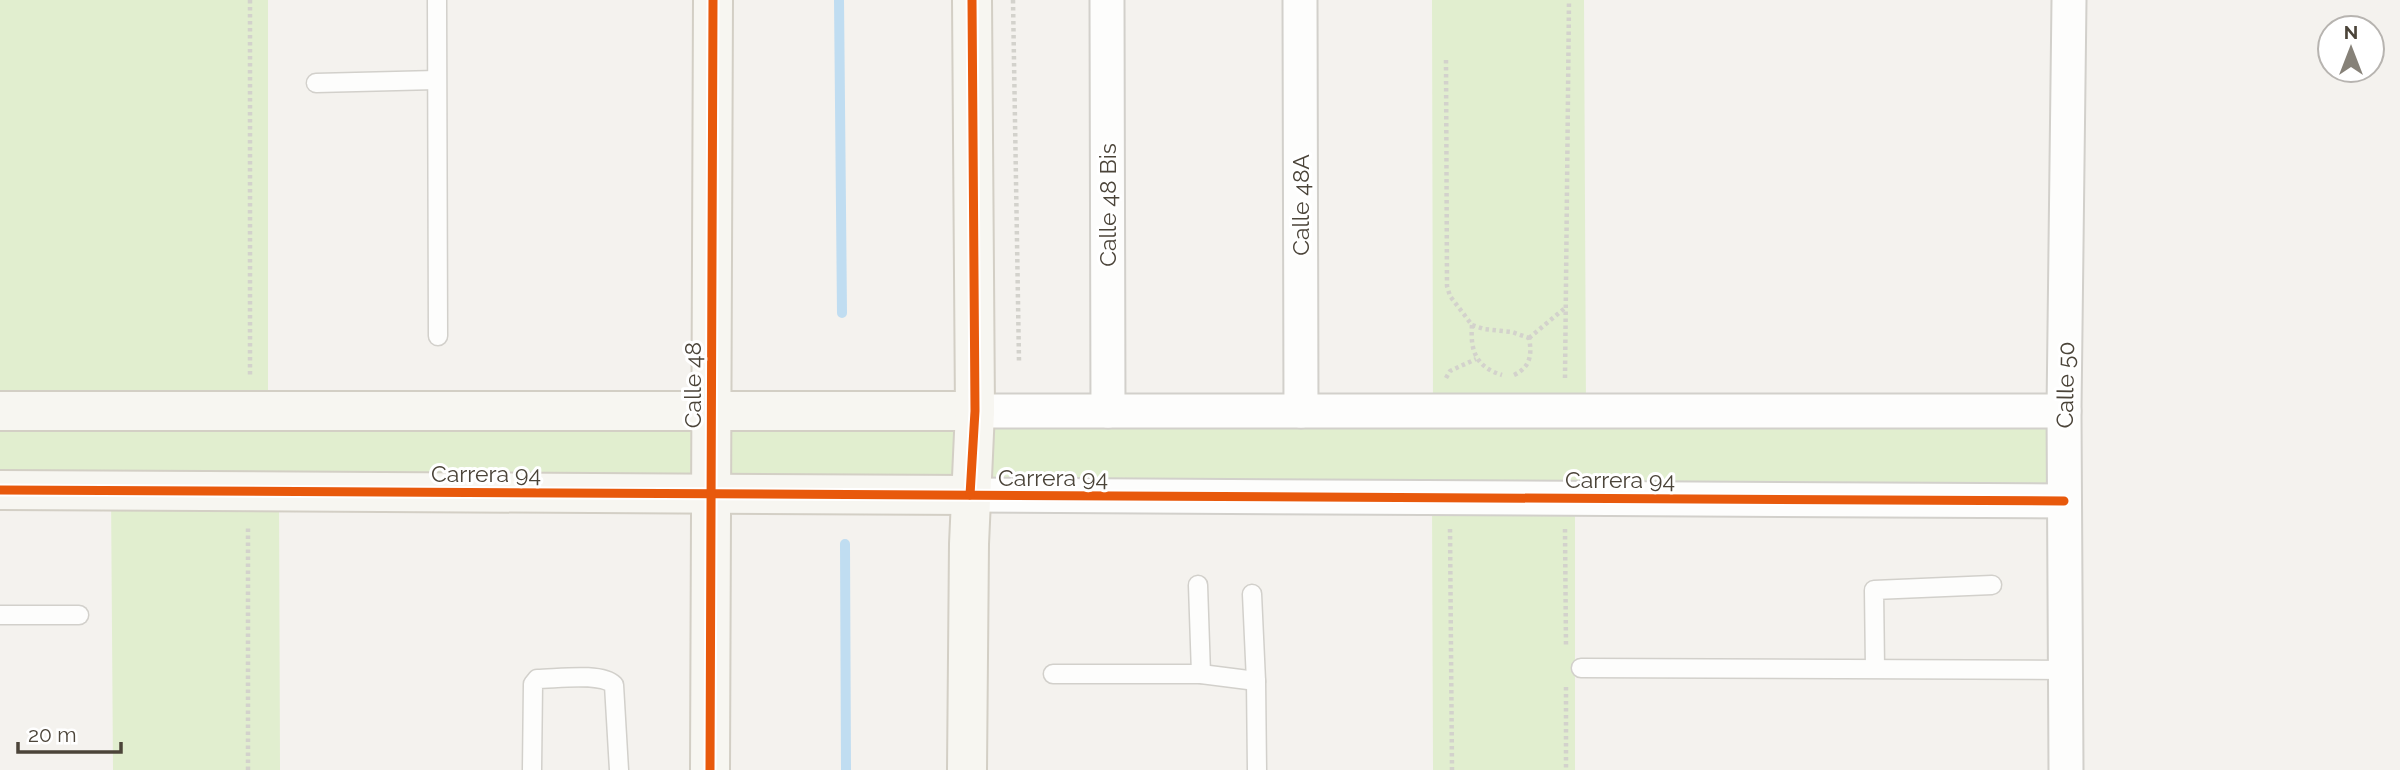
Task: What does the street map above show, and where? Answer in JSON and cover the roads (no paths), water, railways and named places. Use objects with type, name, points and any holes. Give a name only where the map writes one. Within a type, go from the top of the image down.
[{"type":"street","name":"Calle 48","points":[[710,770],[713,0]]},
{"type":"street","points":[[967,770],[970,495],[975,411],[972,0]]},
{"type":"street","name":"Calle 48 Bis","points":[[1107,0],[1108,411]]},
{"type":"street","name":"Calle 48A","points":[[1300,0],[1301,411]]},
{"type":"street","name":"Calle 50","points":[[2066,770],[2064,411],[2069,0]]},
{"type":"street","points":[[0,411],[2064,411]]},
{"type":"street","name":"Carrera 94","points":[[0,490],[2064,501]]},
{"type":"lane","points":[[436,0],[438,336]]},
{"type":"lane","points":[[316,83],[436,80]]},
{"type":"lane","points":[[1198,585],[1201,674]]},
{"type":"lane","points":[[1875,668],[1874,590],[1993,585]]},
{"type":"lane","points":[[1252,594],[1256,770]]},
{"type":"lane","points":[[0,615],[79,615]]},
{"type":"lane","points":[[1574,672],[1875,668],[2066,670]]},
{"type":"lane","points":[[1053,674],[1201,674],[1256,681]]},
{"type":"lane","points":[[532,770],[533,684],[537,679],[597,677],[609,680],[614,685],[619,770]]},
{"type":"waterway","points":[[839,0],[842,313]]},
{"type":"waterway","points":[[845,544],[846,770]]}]
